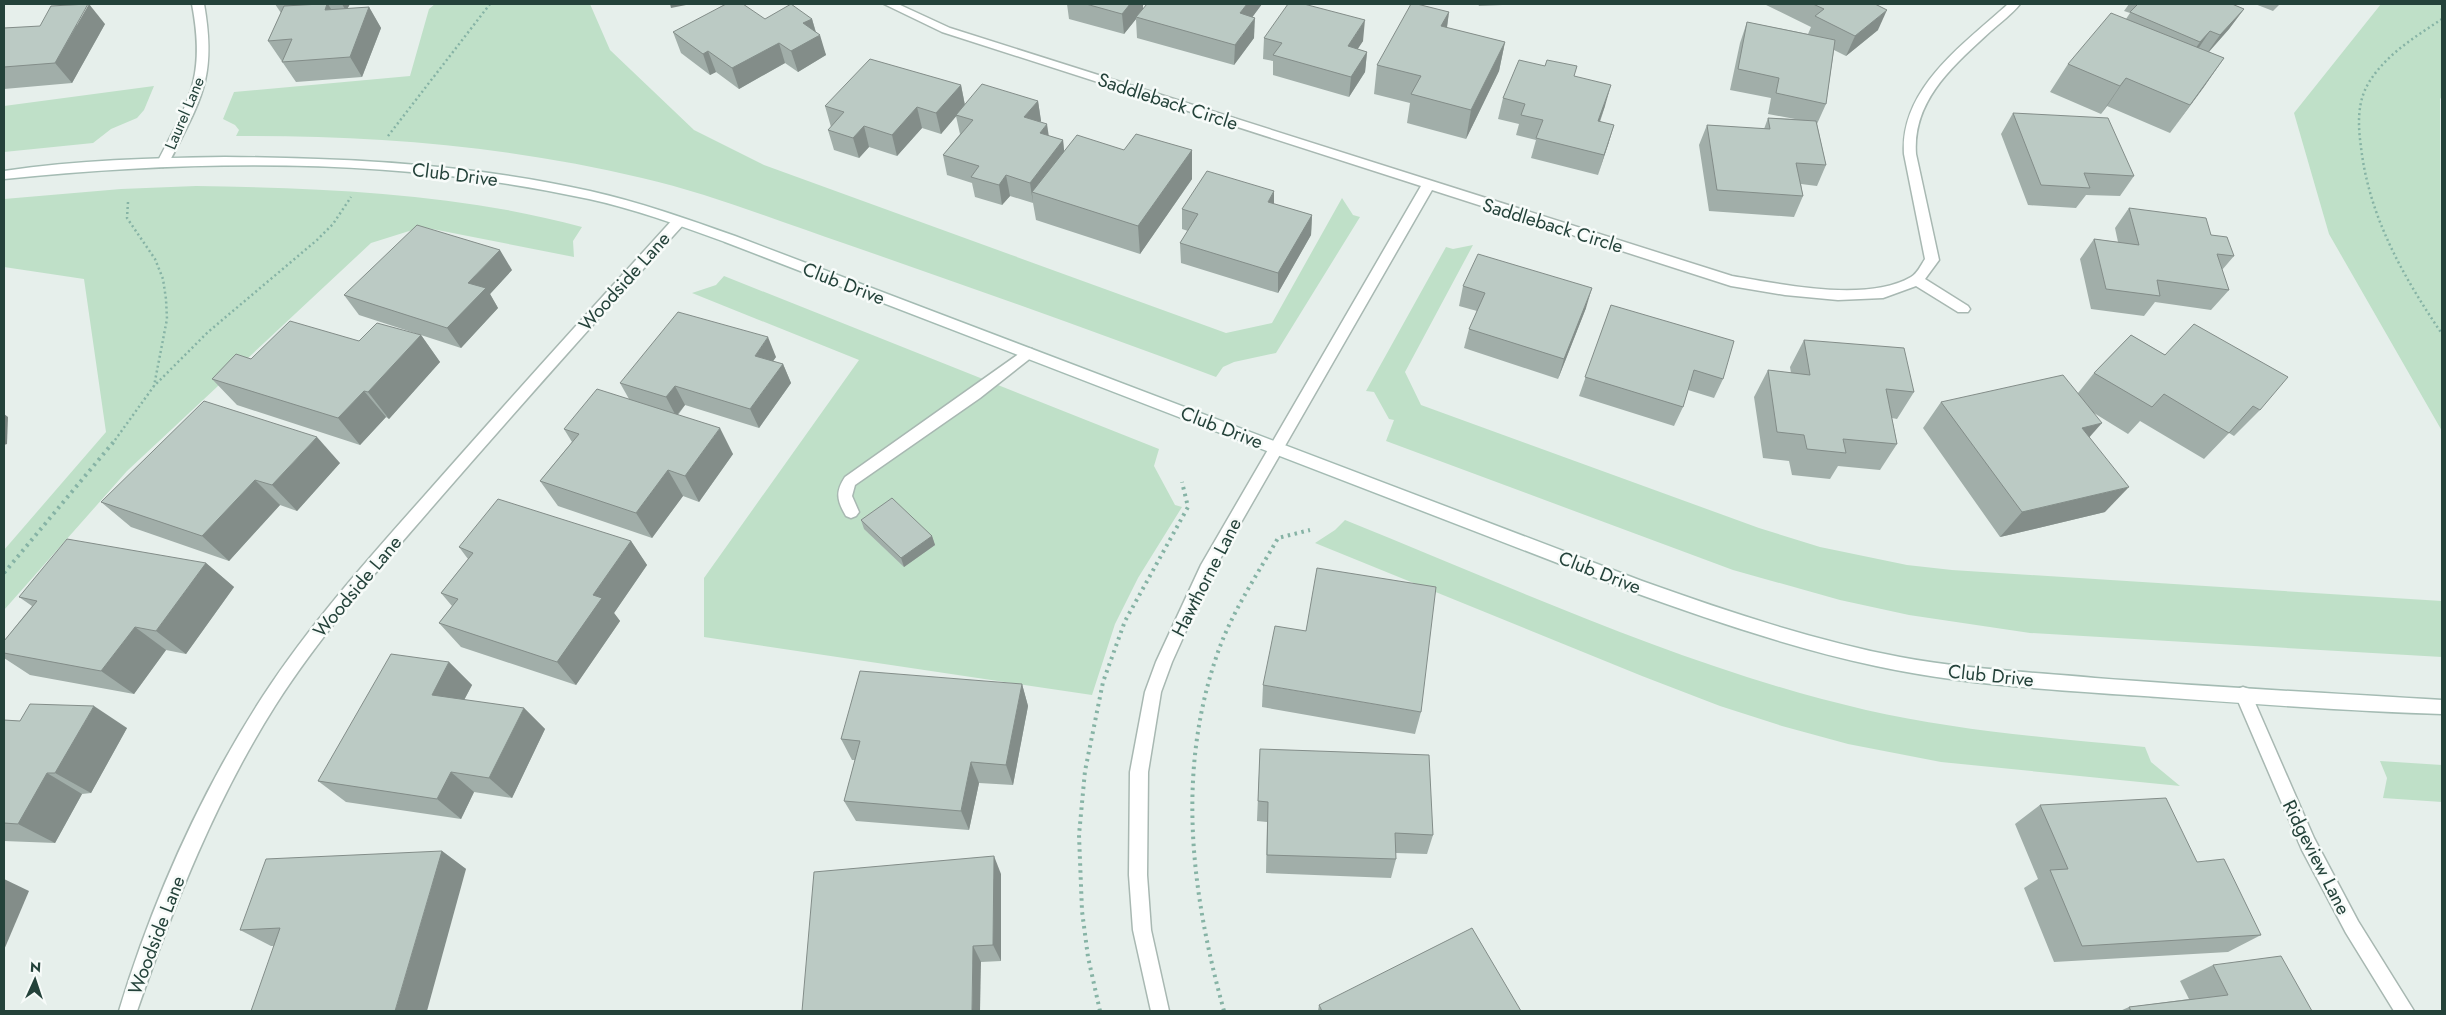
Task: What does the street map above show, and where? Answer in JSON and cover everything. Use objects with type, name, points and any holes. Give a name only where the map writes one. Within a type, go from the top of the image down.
[{"type":"street","name":"Laurel Lane","points":[[163,163],[191,105],[201,79],[204,55],[198,4]]},
{"type":"street","name":"Saddleback Circle","points":[[890,4],[946,30],[1428,186],[1731,281],[1785,290],[1838,295],[1882,293],[1917,280]]},
{"type":"street","points":[[1963,309],[1917,280],[1932,260],[1929,234],[1913,169],[1909,140],[1910,122],[1928,89],[2014,4]]},
{"type":"street","name":"Club Drive","points":[[4,175],[87,166],[280,161],[464,173],[591,196],[679,221],[1636,586],[1724,617],[1836,650],[1911,665],[1992,676],[2442,707]]},
{"type":"street","name":"Hawthorne Lane","points":[[1160,1011],[1142,930],[1138,876],[1139,772],[1153,692],[1164,662],[1206,570],[1428,186]]},
{"type":"street","name":"Woodside Lane","points":[[128,1011],[148,951],[195,837],[250,732],[284,679],[315,635],[392,542],[679,221]]},
{"type":"street","points":[[851,512],[843,498],[844,489],[850,481],[975,394],[1027,353]]},
{"type":"street","name":"Ridgeview Lane","points":[[2243,694],[2308,844],[2352,927],[2405,1011]]},
{"type":"path","points":[[384,142],[490,4]]},
{"type":"path","points":[[2442,19],[2398,51],[2384,64],[2368,84],[2359,109],[2358,131],[2365,181],[2379,226],[2403,275],[2442,334]]},
{"type":"path","points":[[4,572],[125,428],[154,386],[208,332],[317,240],[333,224],[355,190]]},
{"type":"path","points":[[128,202],[127,218],[155,259],[163,279],[166,299],[167,319],[154,386]]},
{"type":"path","points":[[1224,1011],[1208,959],[1196,897],[1190,799],[1195,743],[1207,688],[1218,651],[1244,599],[1278,538],[1310,530]]},
{"type":"green space","points":[[435,4],[590,4],[610,50],[694,130],[764,165],[1226,333],[1272,323],[1342,198],[1353,215],[1360,217],[1276,353],[1234,362],[1223,367],[1216,377],[939,276],[744,208],[668,184],[592,167],[491,150],[389,140],[236,136],[239,130],[235,125],[223,119],[234,92],[410,76],[429,9]]},
{"type":"green space","points":[[2381,4],[2442,4],[2442,96],[2440,99],[2442,431],[2329,234],[2294,113]]},
{"type":"green space","points":[[154,86],[144,110],[137,118],[111,129],[93,143],[4,152],[4,106]]},
{"type":"green space","points":[[196,186],[294,188],[391,194],[487,207],[582,227],[573,241],[574,257],[422,227],[371,243],[127,471],[4,610],[4,550],[106,432],[84,279],[4,267],[4,199],[121,189]]},
{"type":"green space","points":[[1473,245],[1405,372],[1421,405],[1759,528],[1820,547],[1907,565],[1952,570],[2442,601],[2442,657],[2030,633],[1909,615],[1840,600],[1733,570],[1386,441],[1394,420],[1389,419],[1374,392],[1366,391],[1446,247],[1453,249]]},
{"type":"green space","points":[[724,276],[1159,449],[1154,466],[1175,505],[1182,507],[1138,578],[1115,624],[1092,695],[704,637],[704,578],[859,360],[692,293],[716,285]]},
{"type":"green space","points":[[1345,520],[1602,625],[1733,673],[1799,693],[1901,717],[1970,729],[2145,747],[2151,762],[2180,786],[1941,762],[1848,744],[1782,726],[1720,706],[1642,676],[1315,543],[1335,530]]},
{"type":"green space","points":[[2380,761],[2442,765],[2442,802],[2383,798],[2387,778]]},
{"type":"building","points":[[88,4],[55,63],[4,67],[4,28],[40,26],[51,6]]},
{"type":"building","points":[[327,4],[325,10],[369,7],[350,57],[282,62],[292,39],[268,41],[284,6]]},
{"type":"building","points":[[726,4],[743,4],[765,19],[791,4],[812,19],[803,23],[820,35],[791,51],[779,43],[732,68],[708,51],[703,54],[673,32]]},
{"type":"building","points":[[1086,4],[1130,4],[1122,14]]},
{"type":"building","points":[[1147,4],[1247,4],[1240,13],[1255,18],[1235,45],[1136,17]]},
{"type":"building","points":[[1288,4],[1304,4],[1365,20],[1348,46],[1367,52],[1351,77],[1273,55],[1282,43],[1264,38]]},
{"type":"building","points":[[1411,4],[1449,12],[1441,26],[1505,42],[1471,110],[1411,94],[1421,76],[1377,65]]},
{"type":"building","points":[[1813,4],[1875,4],[1887,10],[1855,36],[1815,16],[1824,9]]},
{"type":"building","points":[[2138,4],[2232,4],[2244,9],[2220,35],[2210,31],[2200,42],[2130,12]]},
{"type":"building","points":[[2111,13],[2224,58],[2190,105],[2126,78],[2120,86],[2068,64]]},
{"type":"building","points":[[1747,22],[1835,40],[1826,104],[1776,93],[1779,78],[1738,69]]},
{"type":"building","points":[[870,59],[961,85],[936,113],[917,107],[892,135],[864,126],[853,138],[828,130],[844,112],[825,106]]},
{"type":"building","points":[[1519,60],[1545,66],[1547,60],[1577,66],[1574,76],[1611,85],[1598,121],[1614,125],[1604,155],[1536,138],[1543,120],[1521,115],[1525,104],[1503,98]]},
{"type":"building","points":[[982,84],[1038,101],[1024,117],[1047,124],[1040,133],[1063,140],[1030,183],[1006,175],[999,185],[971,177],[979,166],[943,155],[973,120],[956,115]]},
{"type":"building","points":[[2013,113],[2108,118],[2134,176],[2084,173],[2090,188],[2041,185]]},
{"type":"building","points":[[1768,118],[1816,121],[1826,165],[1796,163],[1803,196],[1717,190],[1707,125],[1770,129]]},
{"type":"building","points":[[1136,134],[1192,150],[1138,226],[1032,192],[1077,135],[1124,150]]},
{"type":"building","points":[[1207,171],[1274,191],[1268,202],[1312,215],[1278,273],[1180,243],[1198,214],[1182,209]]},
{"type":"building","points":[[2129,208],[2206,218],[2211,235],[2227,237],[2234,256],[2217,254],[2229,290],[2157,280],[2160,296],[2106,289],[2094,239],[2139,245]]},
{"type":"building","points":[[417,225],[500,250],[468,283],[486,288],[447,328],[344,295]]},
{"type":"building","points":[[1478,254],[1592,288],[1564,359],[1469,329],[1485,293],[1463,286]]},
{"type":"building","points":[[1611,305],[1734,341],[1723,379],[1694,370],[1683,407],[1585,377]]},
{"type":"building","points":[[678,312],[768,337],[755,356],[783,364],[750,409],[675,386],[666,397],[620,383]]},
{"type":"building","points":[[290,321],[359,341],[377,323],[421,335],[368,392],[364,391],[338,418],[212,379],[236,354],[251,359]]},
{"type":"building","points":[[2194,324],[2288,377],[2260,410],[2253,406],[2229,433],[2164,394],[2152,407],[2094,373],[2131,335],[2165,355]]},
{"type":"building","points":[[1804,340],[1904,348],[1914,392],[1886,389],[1897,444],[1843,439],[1846,453],[1807,449],[1804,435],[1777,432],[1768,370],[1810,375]]},
{"type":"building","points":[[2063,375],[2102,423],[2082,428],[2129,487],[2022,512],[1941,402]]},
{"type":"building","points":[[597,389],[720,428],[685,476],[668,470],[636,513],[540,481],[579,434],[564,429]]},
{"type":"building","points":[[204,401],[317,437],[272,485],[255,480],[202,536],[101,502]]},
{"type":"building","points":[[892,498],[932,536],[901,558],[861,520]]},
{"type":"building","points":[[498,499],[631,541],[593,595],[602,598],[557,662],[439,623],[458,599],[441,593],[473,553],[459,547]]},
{"type":"building","points":[[67,539],[206,563],[156,631],[135,627],[101,671],[4,653],[4,641],[37,601],[19,597]]},
{"type":"building","points":[[1317,568],[1436,587],[1421,712],[1263,685],[1275,626],[1306,631]]},
{"type":"building","points":[[391,654],[449,662],[432,695],[524,708],[489,778],[451,772],[437,799],[318,781]]},
{"type":"building","points":[[860,671],[1022,684],[1006,765],[971,762],[961,811],[844,801],[860,741],[841,739]]},
{"type":"building","points":[[30,704],[94,706],[55,773],[47,773],[18,824],[4,823],[4,720],[20,721]]},
{"type":"building","points":[[1260,749],[1429,755],[1433,835],[1395,833],[1396,859],[1267,855],[1268,802],[1258,801]]},
{"type":"building","points":[[2166,798],[2197,862],[2224,859],[2261,935],[2082,946],[2050,870],[2068,869],[2040,805]]},
{"type":"building","points":[[442,851],[395,1011],[251,1011],[280,928],[240,930],[266,859]]},
{"type":"building","points":[[994,856],[993,945],[973,946],[972,1011],[802,1011],[814,872]]},
{"type":"building","points":[[1472,928],[1521,1011],[1322,1011],[1319,1005]]},
{"type":"building","points":[[2281,956],[2312,1011],[2131,1011],[2129,1007],[2228,995],[2213,965]]}]
